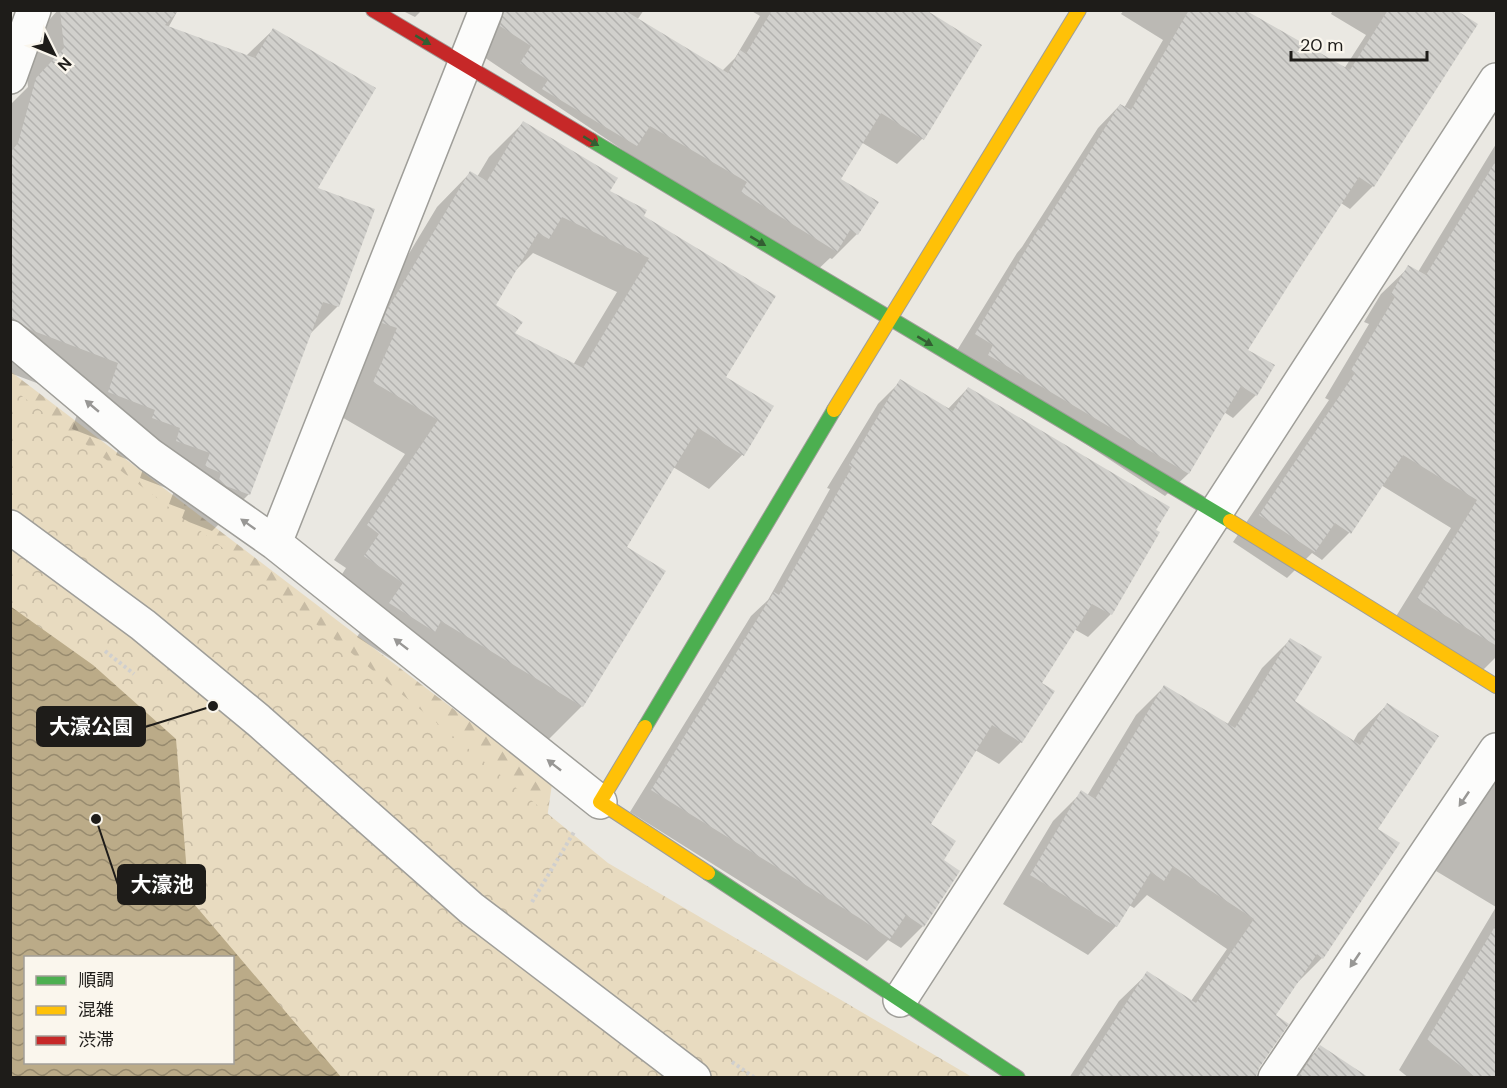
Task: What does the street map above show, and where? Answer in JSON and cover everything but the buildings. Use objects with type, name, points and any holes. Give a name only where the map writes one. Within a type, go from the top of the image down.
[{"type":"street","points":[[10,77],[34,10]]},
{"type":"street","points":[[373,10],[1216,513],[1497,686]]},
{"type":"street","points":[[275,543],[486,10]]},
{"type":"street","points":[[597,800],[888,319],[1079,10]]},
{"type":"street","points":[[900,1000],[1497,80]]},
{"type":"street","points":[[10,337],[150,455],[275,543],[597,800],[1018,1077]]},
{"type":"street","points":[[10,527],[143,625],[258,720],[471,908],[694,1077]]},
{"type":"street","points":[[1275,1077],[1497,750]]},
{"type":"path","points":[[510,939],[597,800]]},
{"type":"green space","points":[[10,371],[552,784],[545,832],[11,497]]},
{"type":"green space","points":[[10,387],[223,548],[608,863],[972,1077],[11,1077]]},
{"type":"water","points":[[10,606],[93,665],[176,739],[189,898],[341,1077],[11,1077]]},
{"type":"traffic: fast","points":[[591,140],[1230,521]]},
{"type":"traffic: fast","points":[[645,727],[834,410]]},
{"type":"traffic: fast","points":[[708,873],[1018,1078]]},
{"type":"traffic: slow","points":[[834,410],[1079,10]]},
{"type":"traffic: slow","points":[[1230,521],[1496,686]]},
{"type":"traffic: slow","points":[[645,727],[600,802],[708,873]]},
{"type":"traffic: jam","points":[[373,10],[591,140]]},
{"type":"place","name":"大濠公園","points":[[213,706]]},
{"type":"place","name":"大濠池","points":[[96,819]]}]
